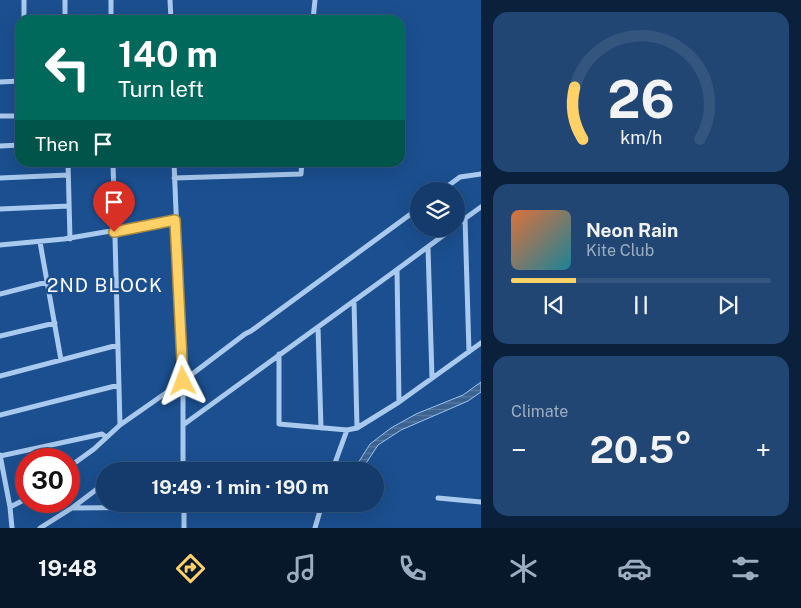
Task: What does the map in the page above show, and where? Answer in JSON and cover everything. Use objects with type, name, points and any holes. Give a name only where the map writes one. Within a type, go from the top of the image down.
[{"type":"street","points":[[24,0],[24,15]]},
{"type":"street","points":[[65,0],[65,15]]},
{"type":"street","points":[[111,0],[111,15]]},
{"type":"street","points":[[170,0],[171,15]]},
{"type":"street","points":[[314,15],[315,0]]},
{"type":"street","points":[[0,82],[15,81]]},
{"type":"street","points":[[0,116],[15,116]]},
{"type":"street","points":[[0,146],[15,145]]},
{"type":"street","points":[[68,167],[70,239]]},
{"type":"street","points":[[113,167],[120,425]]},
{"type":"street","points":[[174,167],[183,381],[184,462]]},
{"type":"street","points":[[174,178],[301,174],[302,167]]},
{"type":"street","points":[[454,182],[460,177],[481,174]]},
{"type":"street","points":[[0,178],[68,175]]},
{"type":"street","points":[[0,209],[69,206]]},
{"type":"street","points":[[469,352],[466,218],[481,207]]},
{"type":"street","points":[[80,459],[120,425],[410,215]]},
{"type":"street","points":[[0,245],[70,239],[175,220]]},
{"type":"street","points":[[183,425],[441,237]]},
{"type":"street","points":[[40,242],[62,360]]},
{"type":"street","points":[[428,247],[432,378]]},
{"type":"street","points":[[397,270],[399,402]]},
{"type":"street","points":[[0,294],[48,282]]},
{"type":"street","points":[[354,301],[358,428]]},
{"type":"street","points":[[0,336],[55,323]]},
{"type":"street","points":[[318,327],[321,428]]},
{"type":"street","points":[[279,354],[279,424],[347,430],[358,428],[399,402],[481,343]]},
{"type":"street","points":[[0,376],[118,345]]},
{"type":"street","points":[[0,415],[119,385]]},
{"type":"street","points":[[335,462],[347,430]]},
{"type":"street","points":[[12,528],[0,456],[102,434],[106,437]]},
{"type":"street","points":[[80,502],[96,490]]},
{"type":"street","points":[[438,498],[481,502]]},
{"type":"street","points":[[10,508],[15,505]]},
{"type":"street","points":[[80,508],[96,508]]},
{"type":"street","points":[[184,512],[184,528]]},
{"type":"street","points":[[315,528],[320,512]]},
{"type":"street","points":[[40,528],[64,513]]},
{"type":"water","points":[[481,382],[481,392],[468,401],[401,430],[378,445],[367,462],[359,462],[370,444],[391,428],[416,414],[463,395]]},
{"type":"district","name":"2ND BLOCK","points":[[105,285]]},
{"type":"route","points":[[114,232],[175,220],[183,381]]}]
